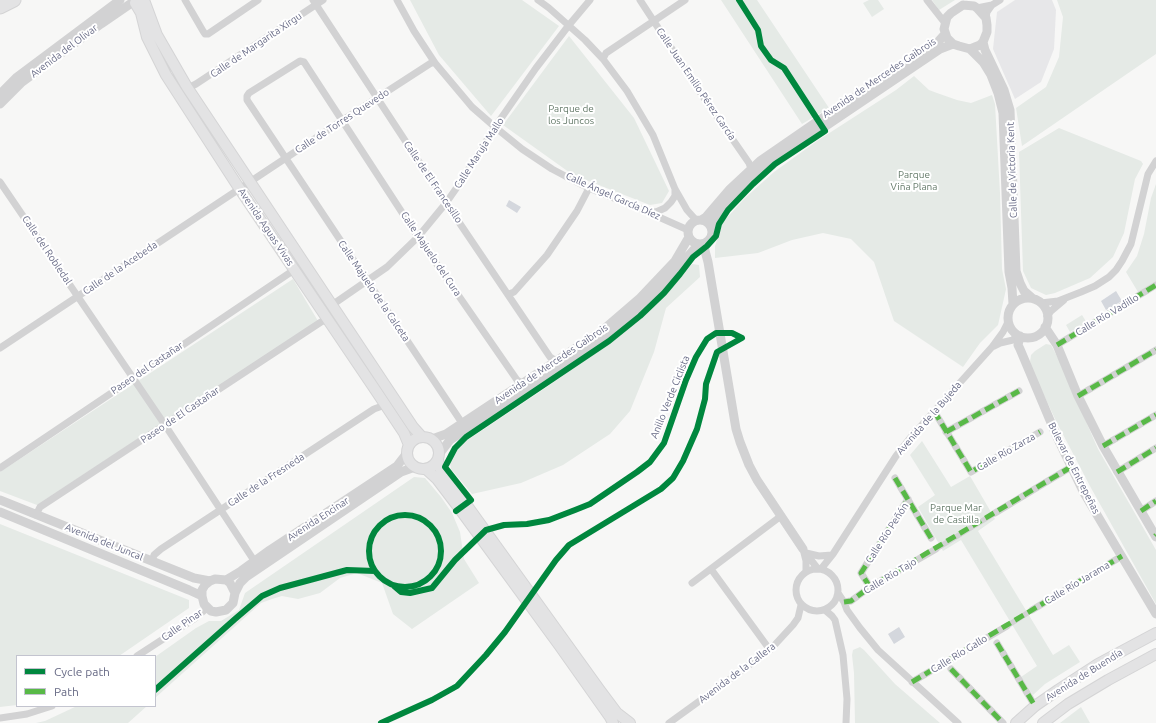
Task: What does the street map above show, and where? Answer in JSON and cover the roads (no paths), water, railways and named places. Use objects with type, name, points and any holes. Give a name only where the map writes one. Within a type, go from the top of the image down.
[{"type":"highway","points":[[0,7],[14,0]]},
{"type":"main road","name":"Avenida Aguas Vivas","points":[[137,1],[187,87],[249,182],[413,427],[427,438]]},
{"type":"main road","name":"Avenida Aguas Vivas","points":[[137,1],[147,37],[158,60],[239,188],[404,433],[408,449]]},
{"type":"main road","points":[[439,457],[431,468],[422,470],[415,467],[411,463],[408,449],[417,438],[427,438],[439,448],[440,468],[463,506],[562,643],[617,713],[630,723]]},
{"type":"main road","points":[[426,469],[463,506]]},
{"type":"main road","name":"Avenida de Buendía","points":[[1016,723],[1035,706],[1098,664],[1156,633]]},
{"type":"main road","points":[[562,643],[613,723]]},
{"type":"main road","name":"Avenida de Buendía","points":[[1043,723],[1068,704],[1156,654]]},
{"type":"street","name":"Avenida del Olivar","points":[[0,94],[17,77],[120,0]]},
{"type":"street","points":[[185,0],[205,34],[208,34],[258,0]]},
{"type":"street","name":"Calle de Margarita Xirgu","points":[[187,87],[196,84],[314,2],[323,0]]},
{"type":"street","name":"Calle Ángel García Díez","points":[[397,0],[414,31],[435,63],[472,106],[495,128],[546,165],[589,188],[643,210],[688,234]]},
{"type":"street","points":[[538,0],[569,25],[603,59],[627,91],[649,128],[675,188],[687,210],[699,220],[705,221],[711,227],[711,232],[703,243]]},
{"type":"street","name":"Calle Maruja Mallo","points":[[332,305],[386,267],[418,237],[446,203],[523,85],[590,0]]},
{"type":"street","name":"Calle Juan Emilio Pérez García","points":[[640,0],[704,98],[749,163],[751,169]]},
{"type":"street","points":[[603,59],[606,53],[685,0]]},
{"type":"street","points":[[927,0],[945,23]]},
{"type":"street","points":[[992,5],[963,5],[955,9],[947,18],[945,23],[945,34],[949,41],[953,44],[970,49],[980,45],[983,42],[987,32],[987,12],[992,5],[1000,0]]},
{"type":"street","name":"Avenida del Olivar","points":[[0,104],[21,83],[101,24],[137,1]]},
{"type":"street","name":"Calle de El Francesillo","points":[[314,2],[446,203],[550,357],[556,361]]},
{"type":"street","points":[[973,5],[986,18]]},
{"type":"street","name":"Avenida de Mercedes Gaibrois","points":[[699,220],[751,169],[818,121],[937,43],[945,34]]},
{"type":"street","name":"Calle de Victoria Kent","points":[[983,42],[985,50],[1004,90],[1010,110],[1016,271],[1024,291],[1032,298]]},
{"type":"street","name":"Avenida de Mercedes Gaibrois","points":[[711,227],[716,217],[736,194],[765,167],[940,49],[953,44]]},
{"type":"street","name":"Calle de Victoria Kent","points":[[970,49],[983,62],[990,75],[998,92],[1003,113],[1009,272],[1013,304]]},
{"type":"street","name":"Calle Majuelo del Cura","points":[[286,158],[247,100],[247,96],[249,93],[302,60],[343,120],[418,237],[517,380],[523,384]]},
{"type":"street","name":"Calle de Torres Quevedo","points":[[239,188],[431,63],[435,63]]},
{"type":"street","name":"Calle Majuelo de la Calceta","points":[[286,158],[462,423]]},
{"type":"street","points":[[1047,316],[1041,303],[1032,298],[1020,300],[1013,304],[1008,312],[1008,322],[1012,331],[1019,336],[1027,338],[1035,336],[1045,327],[1047,316],[1051,311],[1066,299],[1095,286],[1109,277],[1122,261],[1131,244],[1148,174],[1156,161]]},
{"type":"street","name":"Calle del Robledal","points":[[0,182],[166,425],[255,562]]},
{"type":"street","name":"Calle de la Acebeda","points":[[0,348],[239,188]]},
{"type":"street","points":[[508,294],[514,292],[522,285],[554,245],[577,211],[589,188]]},
{"type":"street","points":[[643,210],[656,212],[666,208],[675,196],[675,188]]},
{"type":"street","points":[[699,220],[692,223],[688,234],[693,242],[703,243]]},
{"type":"street","name":"Avenida de Mercedes Gaibrois","points":[[427,438],[446,434],[603,330],[639,299],[675,261],[688,234]]},
{"type":"street","points":[[703,243],[732,405],[740,442],[749,465],[768,498],[804,551],[819,569],[829,573],[837,583],[838,594],[835,603],[825,610],[817,611],[810,610],[798,601],[796,586],[798,580],[806,572],[819,569]]},
{"type":"street","name":"Avenida de Mercedes Gaibrois","points":[[439,457],[450,440],[607,336],[646,303],[703,243]]},
{"type":"street","name":"Paseo del Castañar","points":[[0,468],[294,270]]},
{"type":"street","name":"Calle Río Vadillo","points":[[1058,345],[1156,285]]},
{"type":"street","points":[[1041,303],[1066,299]]},
{"type":"street","name":"Paseo de El Castañar","points":[[36,515],[40,507],[321,322],[328,319]]},
{"type":"street","name":"Avenida de la Bujeda","points":[[819,569],[832,554],[896,456],[934,411],[992,347],[1008,322]]},
{"type":"street","points":[[1045,327],[1058,345],[1078,396],[1103,446],[1156,536]]},
{"type":"street","name":"Avenida de la Bujeda","points":[[992,347],[1000,343],[1013,340],[1019,336]]},
{"type":"street","name":"Bulevar de Entrepeñas","points":[[1019,336],[1018,345],[1028,372],[1071,467],[1084,493],[1156,614]]},
{"type":"street","points":[[1078,396],[1156,350]]},
{"type":"street","points":[[946,432],[1019,391]]},
{"type":"street","name":"Calle de la Fresneda","points":[[152,561],[154,556],[161,549],[374,409],[385,405]]},
{"type":"street","name":"Calle Río Zarza","points":[[934,411],[971,472],[1040,432]]},
{"type":"street","points":[[1103,446],[1156,416]]},
{"type":"street","points":[[1117,472],[1156,448]]},
{"type":"street","name":"Avenida Encinar","points":[[226,580],[397,466],[408,449]]},
{"type":"street","name":"Avenida Encinar","points":[[235,593],[240,583],[246,577],[401,472],[415,467]]},
{"type":"street","points":[[936,549],[1071,467]]},
{"type":"street","points":[[895,478],[932,538]]},
{"type":"street","name":"Calle Río Peñón","points":[[870,587],[861,573],[908,499]]},
{"type":"street","name":"Avenida del Juncal","points":[[0,500],[194,578],[210,581]]},
{"type":"street","points":[[1140,511],[1156,502]]},
{"type":"street","name":"Avenida del Juncal","points":[[0,512],[202,596]]},
{"type":"street","points":[[692,583],[781,516]]},
{"type":"street","name":"Calle Río Tajo","points":[[844,602],[851,600],[870,587],[936,549]]},
{"type":"street","points":[[804,551],[819,556],[832,554]]},
{"type":"street","points":[[804,551],[806,572]]},
{"type":"street","name":"Avenida de la Bujeda","points":[[829,573],[832,554]]},
{"type":"street","name":"Calle Río Jarama","points":[[1032,610],[1122,556]]},
{"type":"street","points":[[710,569],[770,650]]},
{"type":"street","points":[[220,578],[230,583],[235,593],[233,603],[226,610],[216,612],[207,608],[202,600],[202,590],[205,585],[210,581],[220,578]]},
{"type":"street","points":[[838,594],[844,602],[847,610]]},
{"type":"street","points":[[835,603],[840,604],[847,610],[878,650],[958,723]]},
{"type":"street","name":"Avenida de la Callera","points":[[798,618],[801,604]]},
{"type":"street","name":"Calle Pinar","points":[[139,655],[194,620],[207,608]]},
{"type":"street","name":"Avenida de la Callera","points":[[670,723],[770,650],[788,632],[798,618],[810,610]]},
{"type":"street","points":[[825,610],[834,620],[843,655],[846,685],[846,723]]},
{"type":"street","points":[[1007,626],[1032,610]]},
{"type":"street","name":"Calle Río Gallo","points":[[912,682],[1007,626]]},
{"type":"street","points":[[997,643],[1035,706]]},
{"type":"street","points":[[950,669],[1003,723]]},
{"type":"street","points":[[0,718],[27,714],[49,707]]},
{"type":"park label","name":"Parque de los Juncos","points":[[571,114]]},
{"type":"park label","name":"Parque Viña Plana","points":[[914,180]]},
{"type":"park label","name":"Parque Mar de Castilla","points":[[956,514]]}]
